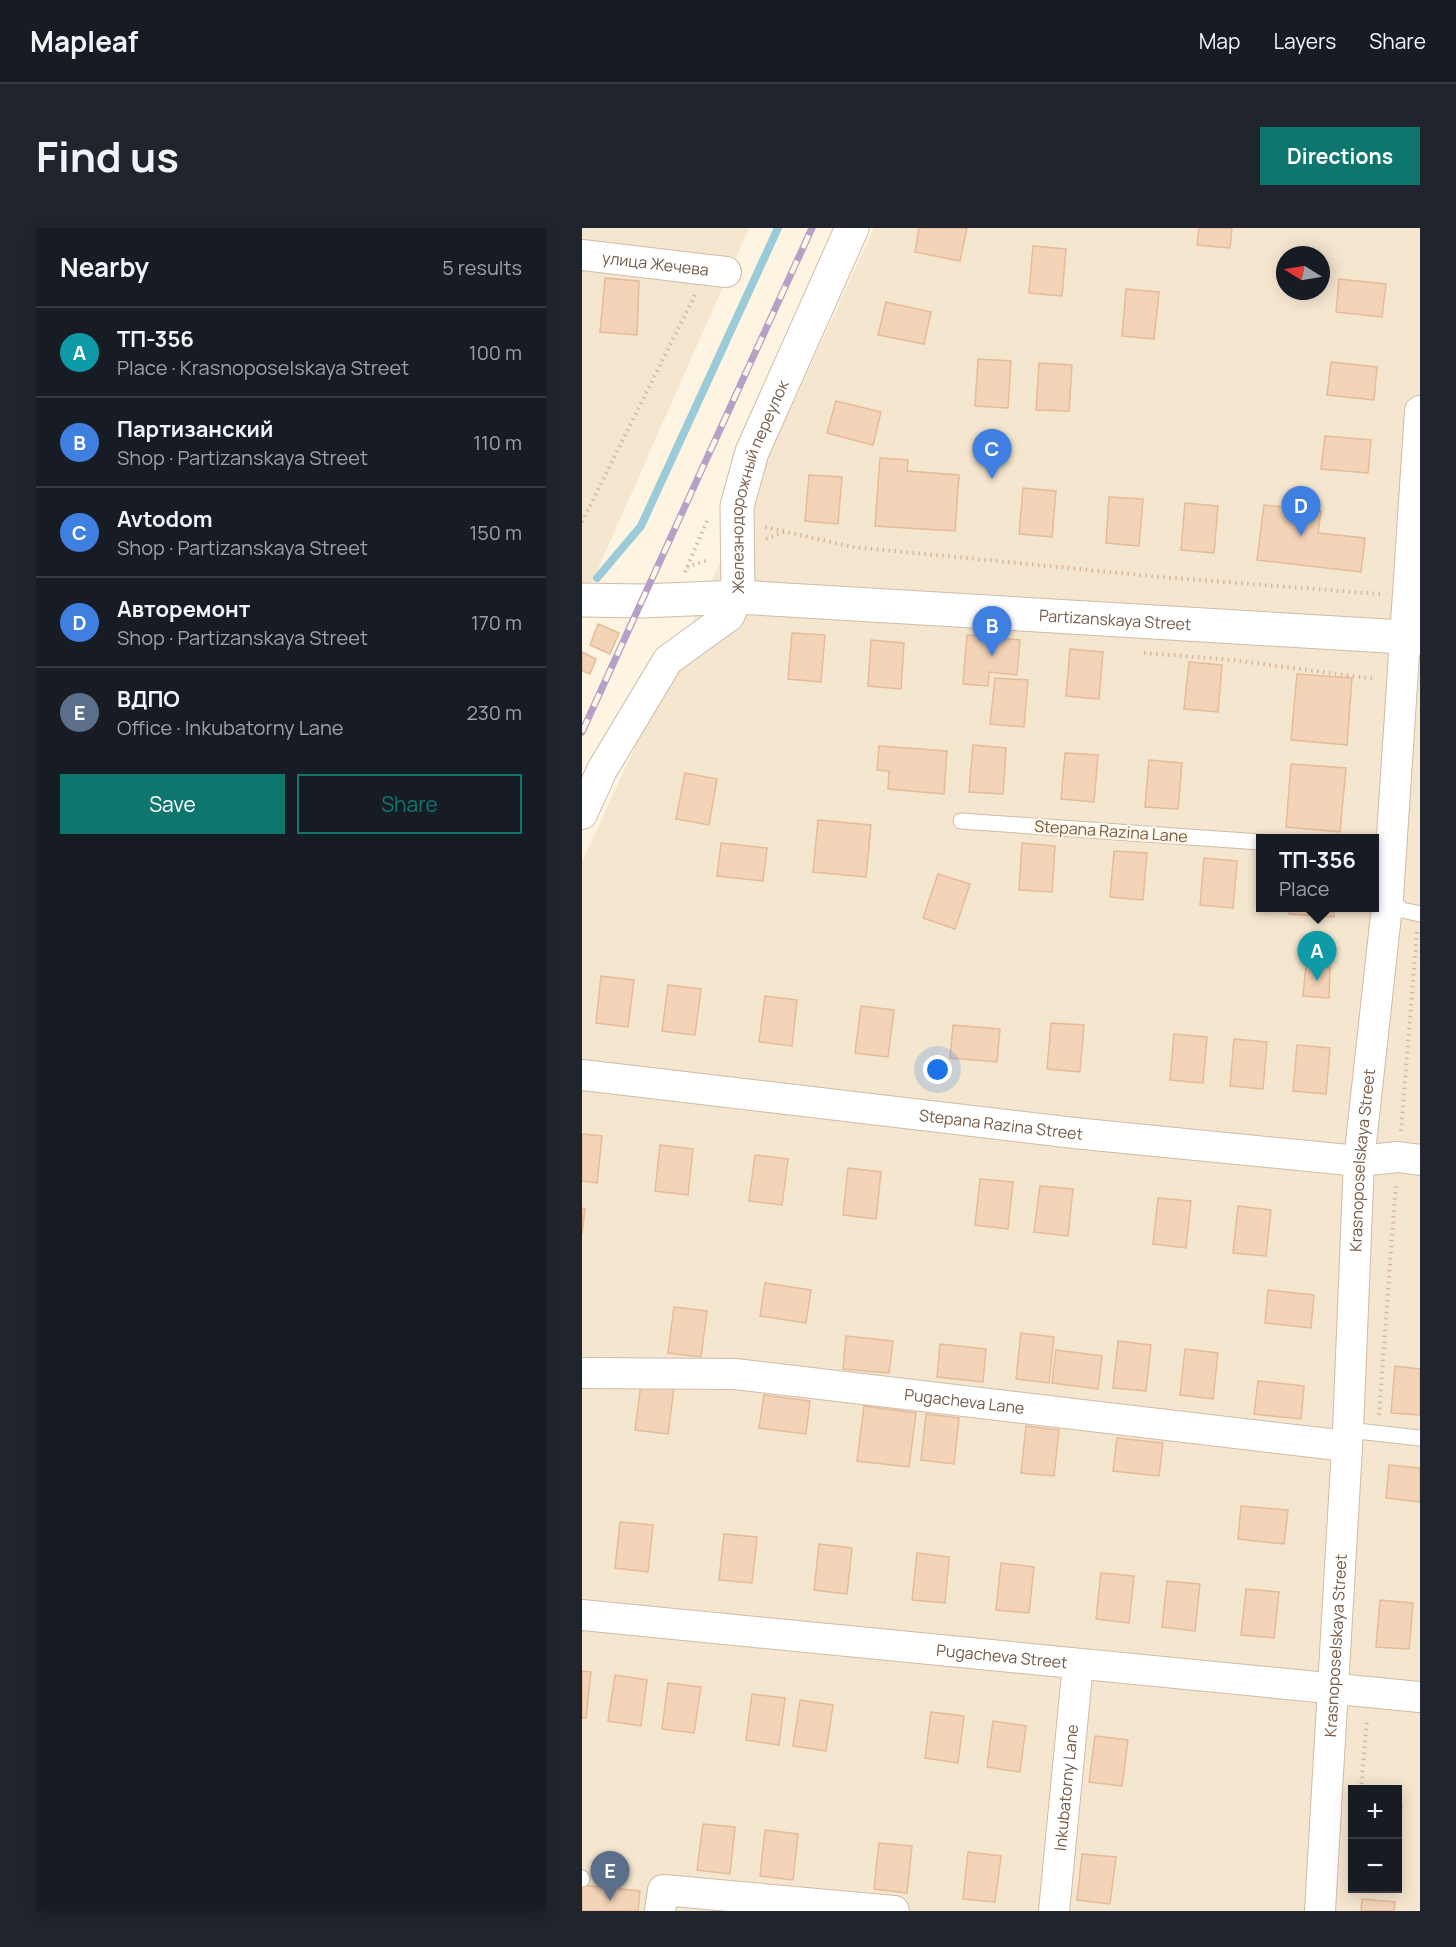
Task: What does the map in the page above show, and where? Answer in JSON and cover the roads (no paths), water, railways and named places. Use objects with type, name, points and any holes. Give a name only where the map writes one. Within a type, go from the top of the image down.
[{"type":"street","name":"Железнодорожный переулок","points":[[582,814],[602,770],[668,660],[729,616],[738,597],[737,506],[752,452],[852,228]]},
{"type":"street","name":"улица Жечева","points":[[582,255],[717,271]]},
{"type":"street","name":"Krasnoposelskaya Street","points":[[1320,1911],[1347,1438],[1359,1161],[1388,897],[1382,850],[1412,637],[1407,596],[1420,411]]},
{"type":"street","name":"Partizanskaya Street","points":[[582,600],[642,601],[738,597],[1412,637]]},
{"type":"street","name":"Stepana Razina Street","points":[[582,1076],[1074,1133],[1359,1161],[1409,1159]]},
{"type":"street","name":"Pugacheva Lane","points":[[582,1373],[735,1374],[1347,1438]]},
{"type":"street","name":"Pugacheva Street","points":[[582,1615],[1420,1697]]},
{"type":"street","name":"Inkubatorny Lane","points":[[1054,1911],[1078,1664]]},
{"type":"street","points":[[660,1911],[663,1890],[894,1911]]},
{"type":"lane","name":"Stepana Razina Lane","points":[[962,821],[1256,842]]},
{"type":"lane","points":[[1388,897],[1402,909],[1419,914]]},
{"type":"lane","name":"Pugacheva Lane","points":[[1347,1438],[1378,1433],[1420,1438]]},
{"type":"waterway","points":[[597,578],[641,526],[778,228]]},
{"type":"railway","points":[[582,732],[812,228]]},
{"type":"place","name":"Avtodom","points":[[992,479]]},
{"type":"place","name":"Авторемонт","points":[[1301,536]]},
{"type":"place","name":"Партизанский","points":[[992,656]]},
{"type":"place","name":"ТП-356","points":[[1317,981]]},
{"type":"place","name":"ВДПО","points":[[610,1901]]}]
